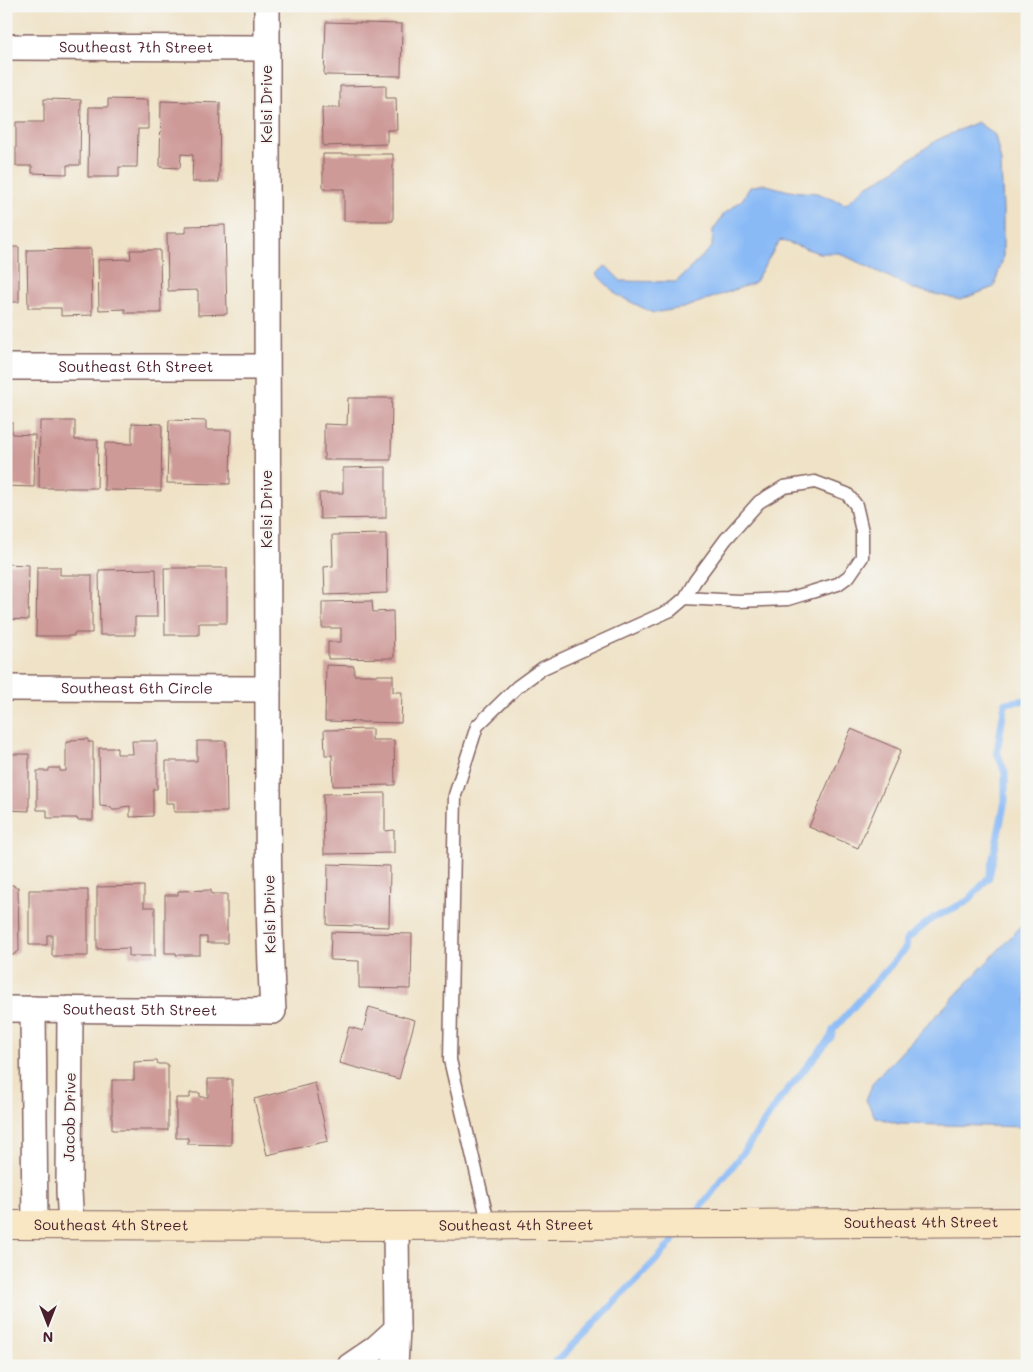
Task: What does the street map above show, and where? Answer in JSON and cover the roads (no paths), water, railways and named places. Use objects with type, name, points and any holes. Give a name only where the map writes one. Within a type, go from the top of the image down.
[{"type":"main road","name":"Southeast 4th Street","points":[[6,1225],[489,1226],[1027,1222]]},
{"type":"street","name":"Kelsi Drive","points":[[267,6],[266,367],[270,959],[273,1011]]},
{"type":"street","name":"Southeast 7th Street","points":[[6,47],[267,48]]},
{"type":"street","name":"Southeast 6th Street","points":[[6,367],[266,367]]},
{"type":"street","name":"Southeast 6th Circle","points":[[6,688],[268,689]]},
{"type":"street","name":"Southeast 5th Street","points":[[6,1009],[273,1011]]},
{"type":"street","points":[[33,1009],[35,1225]]},
{"type":"street","name":"Jacob Drive","points":[[70,1009],[69,1191],[71,1225]]},
{"type":"street","points":[[394,1366],[397,1330],[396,1226]]},
{"type":"street","points":[[350,1366],[375,1349],[397,1330]]},
{"type":"lane","points":[[489,1226],[450,1060],[455,795],[477,726],[517,688],[543,668],[671,610],[685,598],[726,539],[759,502],[784,487],[815,482],[847,494],[856,506],[862,531],[862,557],[849,576],[838,584],[788,599],[738,601],[685,598]]},
{"type":"water","points":[[977,122],[995,135],[1001,162],[1003,258],[994,287],[960,300],[914,289],[839,253],[819,253],[780,240],[754,283],[683,308],[653,313],[617,295],[596,274],[606,266],[621,281],[676,282],[712,247],[713,230],[724,214],[742,200],[750,187],[763,184],[789,191],[817,193],[846,204],[868,185],[884,177],[937,140]]},
{"type":"water","points":[[1027,920],[1027,1127],[899,1124],[875,1117],[866,1100],[873,1082]]},
{"type":"waterway","points":[[693,1217],[745,1150],[781,1098],[831,1037],[833,1030],[906,948],[907,939],[933,918],[968,901],[989,877],[1005,801],[1005,773],[997,752],[1005,703],[1027,700]]},
{"type":"waterway","points":[[552,1366],[660,1256],[681,1231]]}]
